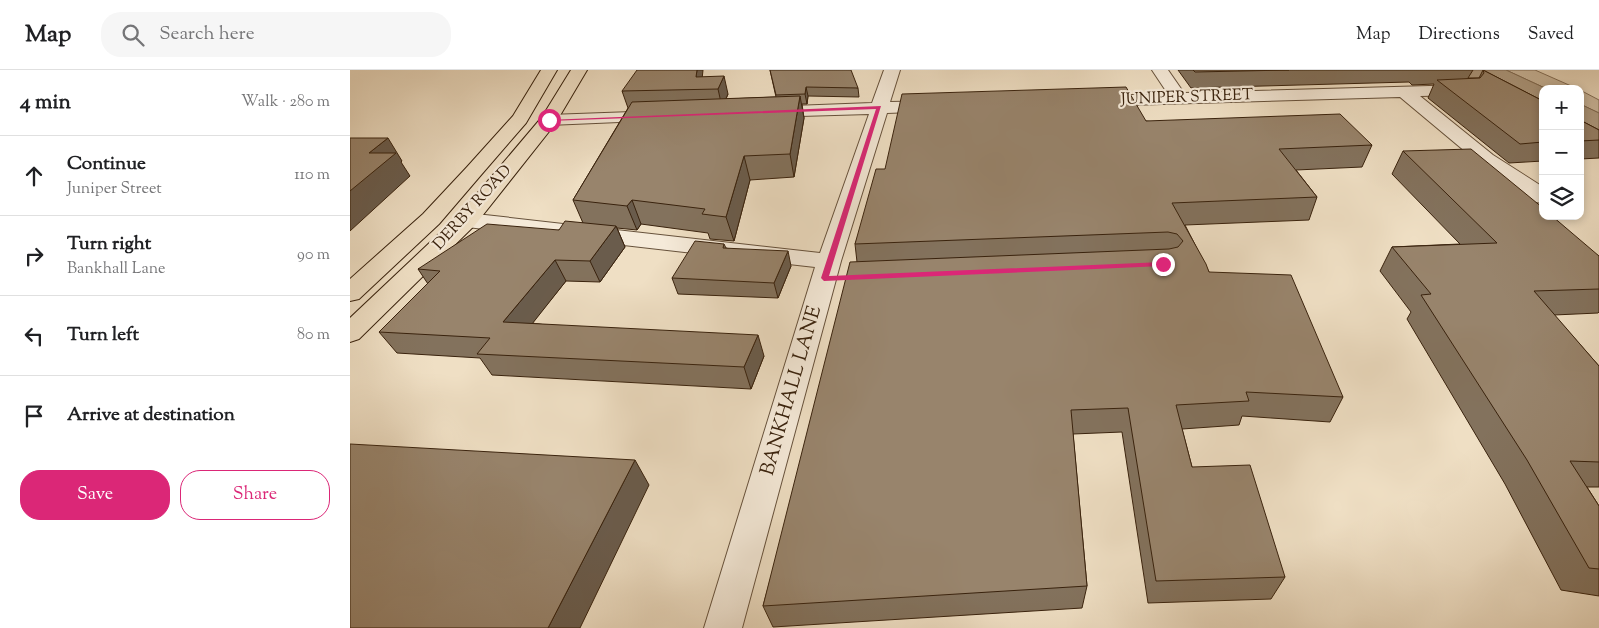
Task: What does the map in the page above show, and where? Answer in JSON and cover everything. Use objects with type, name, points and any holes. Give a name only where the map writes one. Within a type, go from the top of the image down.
[{"type":"highway","name":"DERBY ROAD","points":[[350,293],[430,219],[474,171],[520,119],[550,70]]},
{"type":"highway","name":"DERBY ROAD","points":[[350,333],[467,220],[549,120],[578,70]]},
{"type":"street","name":"BANKHALL LANE","points":[[723,628],[833,272],[892,70]]},
{"type":"street","points":[[1160,70],[1179,98]]},
{"type":"street","name":"JUNIPER STREET","points":[[1079,101],[1465,90]]},
{"type":"street","points":[[1404,92],[1486,160],[1539,194]]},
{"type":"street","points":[[748,112],[960,105]]},
{"type":"street","points":[[549,120],[679,115]]},
{"type":"street","points":[[467,220],[833,272]]},
{"type":"shaded area","points":[[1452,70],[1506,70],[1539,85],[1539,112]]},
{"type":"shaded area","points":[[1506,70],[1535,70],[1569,85],[1539,85]]},
{"type":"shaded area","points":[[1584,92],[1599,100],[1599,113],[1584,106]]},
{"type":"shaded area","points":[[1584,106],[1599,113],[1599,142],[1584,134]]},
{"type":"building","points":[[637,70],[697,70],[696,77],[724,76],[718,89],[622,91]]},
{"type":"building","points":[[770,70],[851,70],[858,88],[806,87],[805,94],[776,95]]},
{"type":"building","points":[[1193,70],[1289,70],[1195,72]]},
{"type":"building","points":[[1483,70],[1539,99],[1539,142],[1520,144],[1437,80],[1480,78],[1484,73]]},
{"type":"building","points":[[1126,87],[1146,121],[1340,114],[1372,145],[1279,149],[1317,197],[1172,203],[1209,272],[1291,275],[1343,397],[1246,392],[1249,401],[1176,405],[1192,467],[1250,465],[1285,577],[1156,581],[1128,408],[1071,410],[1087,586],[763,606],[850,262],[1169,249],[1178,247],[1183,241],[1177,234],[1168,232],[855,244],[876,169],[885,169],[902,94]]},
{"type":"building","points":[[800,96],[790,154],[744,156],[726,217],[702,214],[705,209],[632,200],[627,206],[573,200],[632,102]]},
{"type":"building","points":[[1584,122],[1599,130],[1599,140],[1584,141]]},
{"type":"building","points":[[350,138],[388,138],[369,153],[396,153],[350,191]]},
{"type":"building","points":[[1471,149],[1539,205],[1539,220],[1557,220],[1599,256],[1599,289],[1534,291],[1599,366],[1599,462],[1570,461],[1599,506],[1599,569],[1589,568],[1527,460],[1421,295],[1431,294],[1392,247],[1497,243],[1403,151]]},
{"type":"building","points":[[565,221],[616,226],[590,261],[555,260],[503,322],[758,335],[744,367],[477,354],[490,338],[379,332],[440,271],[418,269],[487,224],[559,230]]},
{"type":"building","points":[[695,241],[724,244],[723,248],[788,251],[774,283],[672,278]]},
{"type":"building","points":[[350,444],[635,460],[548,628],[350,628]]},
{"type":"route","points":[[549,120],[880,108],[824,278],[1163,264]]}]
